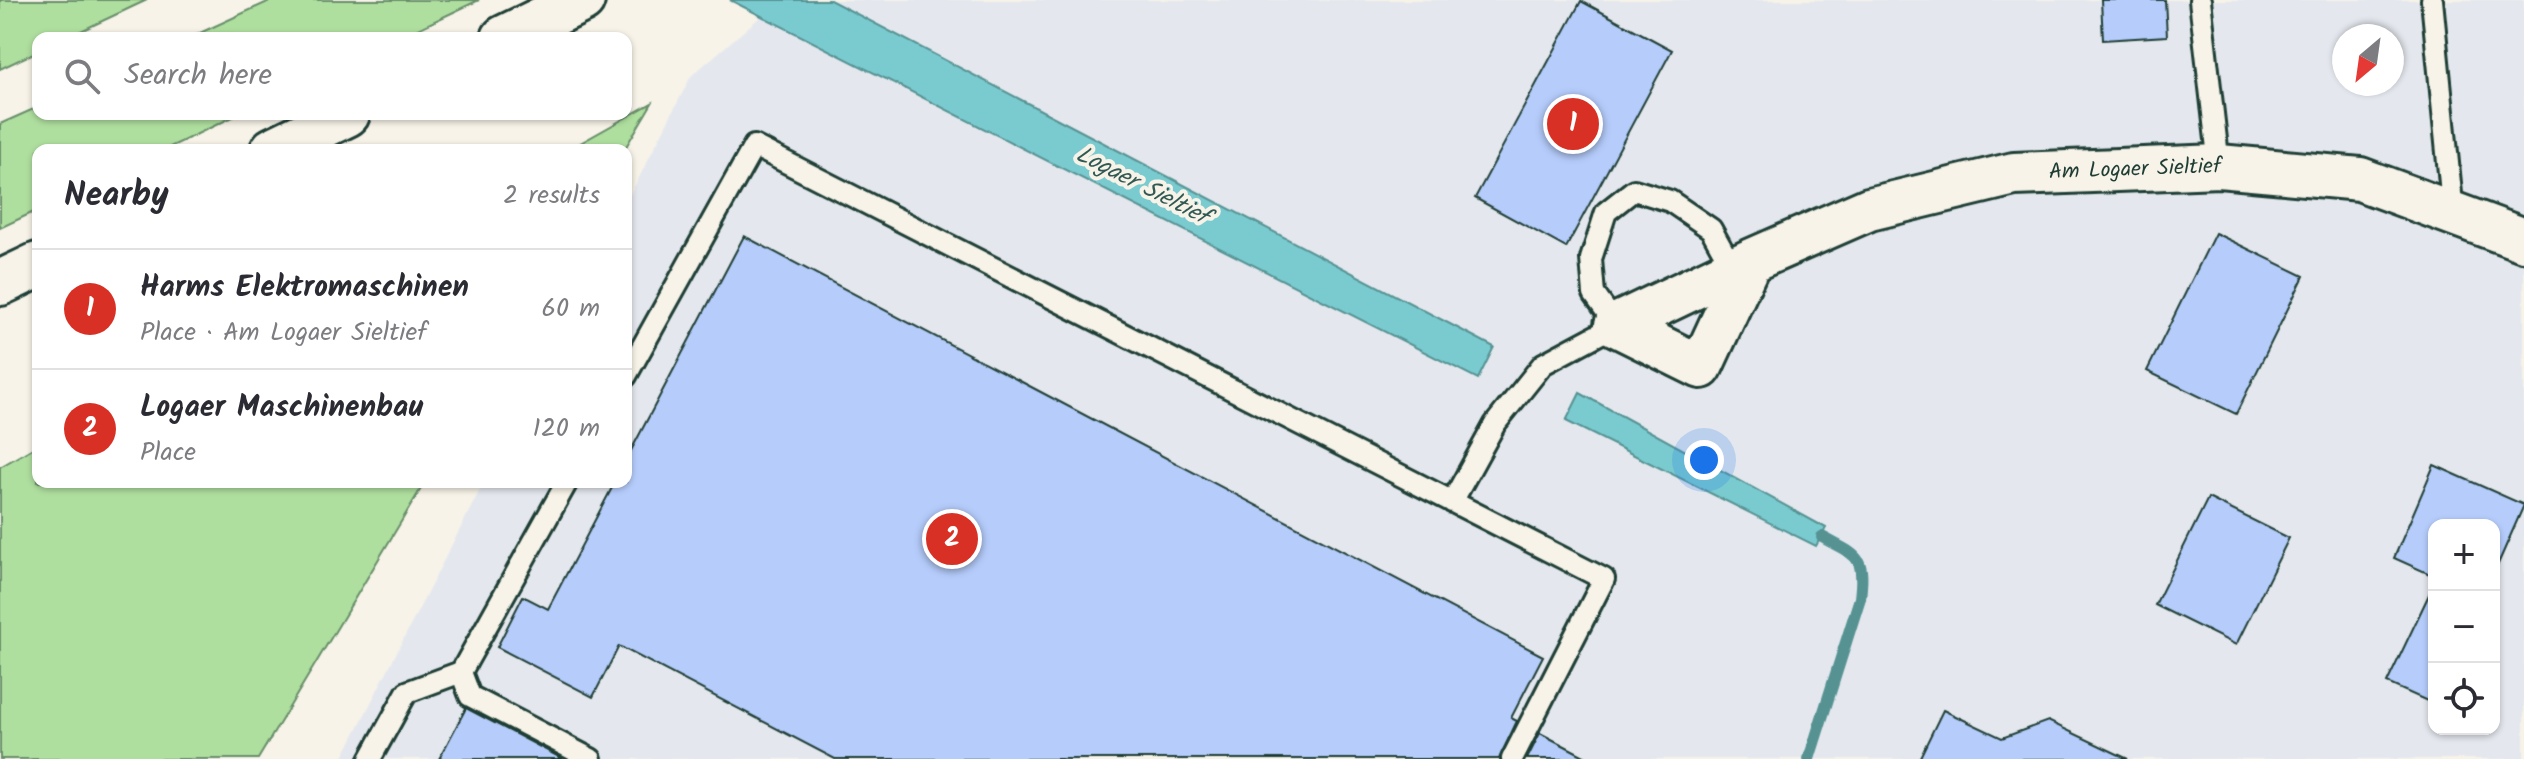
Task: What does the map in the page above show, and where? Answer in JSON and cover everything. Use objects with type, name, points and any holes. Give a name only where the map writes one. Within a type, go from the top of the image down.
[{"type":"main road","points":[[516,32],[582,0]]},
{"type":"main road","points":[[285,144],[335,120]]},
{"type":"main road","points":[[0,283],[32,268]]},
{"type":"street","name":"Am Logaer Sieltief","points":[[1616,325],[1741,265],[1869,209],[2014,174],[2219,166],[2360,179],[2524,240]]},
{"type":"street","points":[[1616,325],[1701,367],[1741,265]]},
{"type":"lane","points":[[2200,0],[2219,166]]},
{"type":"lane","points":[[2432,0],[2453,214]]},
{"type":"lane","points":[[632,365],[754,146],[1604,579],[1512,759]]},
{"type":"lane","points":[[1452,502],[1495,424],[1543,364],[1616,325],[1594,294],[1591,259],[1606,212],[1634,190],[1670,201],[1711,229],[1741,265]]},
{"type":"lane","points":[[370,759],[407,692],[461,672],[564,488]]},
{"type":"lane","points":[[461,672],[470,696],[591,759]]},
{"type":"shaded area","points":[[780,0],[2524,0],[2524,759],[342,759],[481,488],[632,488],[632,191],[691,76]]},
{"type":"green space","points":[[0,0],[147,0],[79,32],[32,32],[32,54],[0,69]]},
{"type":"green space","points":[[272,0],[479,0],[412,32],[202,32]]},
{"type":"green space","points":[[652,103],[628,144],[579,144],[622,120],[632,120],[632,114]]},
{"type":"green space","points":[[32,110],[32,120],[226,120],[176,144],[32,144],[32,213],[0,228],[0,124]]},
{"type":"green space","points":[[32,448],[32,488],[421,488],[258,759],[0,759],[0,467]]},
{"type":"water","points":[[730,0],[830,0],[1494,347],[1478,379]]},
{"type":"water","points":[[1580,393],[1826,528],[1816,546],[1566,421]]},
{"type":"building","points":[[2101,0],[2165,0],[2167,36],[2103,40]]},
{"type":"building","points":[[1581,1],[1672,50],[1566,248],[1475,198]]},
{"type":"building","points":[[2215,233],[2304,276],[2236,414],[2147,371]]},
{"type":"building","points":[[744,236],[1543,656],[1511,718],[1517,721],[1499,759],[835,759],[619,646],[593,697],[497,647],[523,596],[548,609],[612,488],[632,488],[632,449]]},
{"type":"building","points":[[2434,465],[2524,505],[2500,559],[2500,519],[2428,519],[2428,573],[2394,558]]},
{"type":"building","points":[[2208,498],[2289,538],[2236,645],[2155,605]]},
{"type":"building","points":[[2428,597],[2428,701],[2387,683]]},
{"type":"building","points":[[466,708],[563,759],[439,759]]},
{"type":"building","points":[[1943,710],[2002,738],[2048,721],[2128,759],[1919,759]]},
{"type":"building","points":[[1540,733],[1590,759],[1527,759]]},
{"type":"waterway","name":"Logaer Sieltief","points":[[1809,759],[1860,598],[1861,584],[1860,565],[1856,558],[1822,537]]},
{"type":"place","name":"Harms Elektromaschinen","points":[[1573,124]]},
{"type":"place","name":"Logaer Maschinenbau","points":[[952,539]]}]
